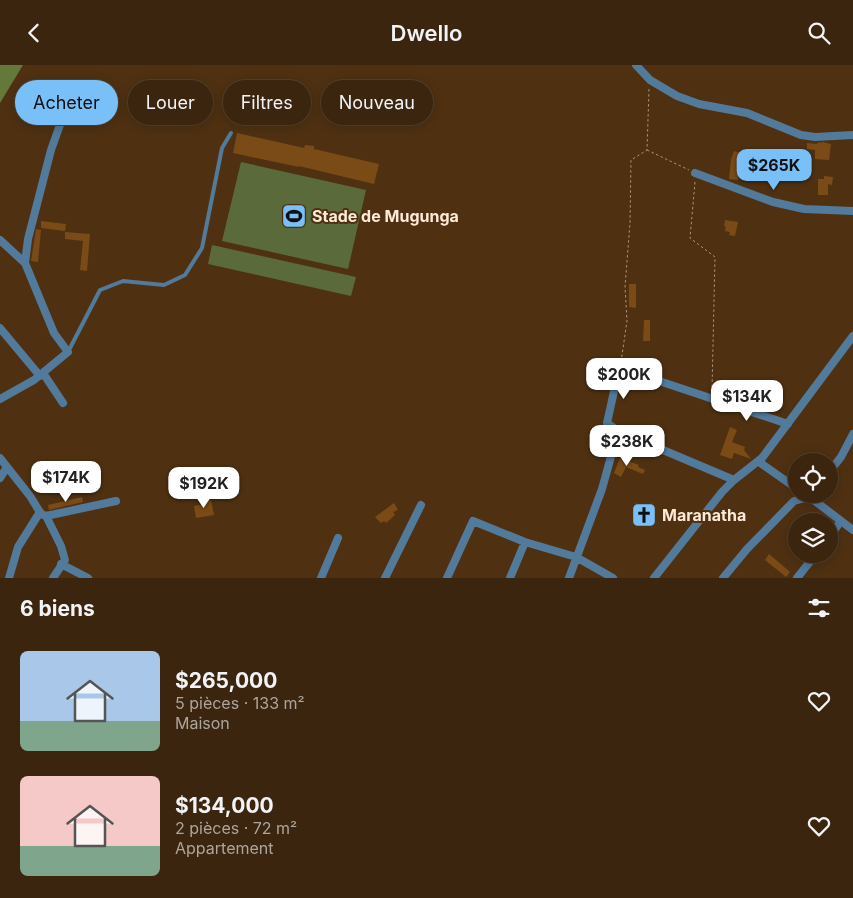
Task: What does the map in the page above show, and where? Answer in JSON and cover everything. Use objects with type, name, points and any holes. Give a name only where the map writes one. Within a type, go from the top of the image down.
[{"type":"street","points":[[636,65],[650,80],[684,99],[699,104],[747,113],[801,135],[816,137],[853,135]]},
{"type":"street","points":[[25,263],[28,239],[51,150],[60,125]]},
{"type":"street","points":[[695,173],[773,203],[804,209],[853,211]]},
{"type":"street","points":[[0,240],[25,263],[54,333],[68,353],[34,381],[0,399]]},
{"type":"street","points":[[0,329],[63,403]]},
{"type":"street","points":[[654,578],[722,492],[734,480],[759,462],[853,336]]},
{"type":"street","points":[[734,480],[618,431],[608,423],[618,373],[622,371],[638,374],[788,423]]},
{"type":"street","points":[[569,578],[602,489],[618,431]]},
{"type":"street","points":[[838,461],[853,435]]},
{"type":"street","points":[[0,458],[43,514],[61,546],[65,560],[52,578]]},
{"type":"street","points":[[759,462],[788,482]]},
{"type":"street","points":[[0,478],[7,467]]},
{"type":"street","points":[[9,578],[18,547],[43,514],[116,501]]},
{"type":"street","points":[[723,578],[792,503]]},
{"type":"street","points":[[818,503],[853,530]]},
{"type":"street","points":[[386,578],[420,505]]},
{"type":"street","points":[[447,578],[473,521],[525,542],[576,557],[613,578]]},
{"type":"street","points":[[321,578],[338,538]]},
{"type":"street","points":[[510,578],[525,542]]},
{"type":"street","points":[[797,578],[809,563]]},
{"type":"street","points":[[62,564],[88,578]]},
{"type":"lane","points":[[68,353],[100,290],[123,281],[164,285],[185,275],[202,248],[222,148],[231,133]]},
{"type":"path","points":[[647,150],[650,80]]},
{"type":"path","points":[[647,150],[695,173],[690,239],[715,257],[712,398]]},
{"type":"path","points":[[618,373],[627,321],[625,287],[630,223],[631,159],[647,150]]},
{"type":"green space","points":[[0,65],[23,65],[0,103]]},
{"type":"green space","name":"Stade de Mugunga","points":[[241,162],[366,190],[348,269],[222,241]]},
{"type":"green space","points":[[212,245],[356,277],[351,296],[208,264]]},
{"type":"building","points":[[237,133],[304,148],[305,145],[314,146],[314,149],[379,164],[374,184],[233,153]]},
{"type":"building","points":[[823,142],[831,144],[829,160],[815,159],[815,150],[807,149],[807,143],[817,144]]},
{"type":"building","points":[[734,151],[741,153],[738,161],[740,161],[738,180],[729,179]]},
{"type":"building","points":[[824,176],[833,177],[832,185],[828,184],[828,195],[818,195],[818,179],[824,179]]},
{"type":"building","points":[[725,220],[738,222],[735,236],[729,235],[730,232],[725,231]]},
{"type":"building","points":[[41,221],[66,224],[65,231],[41,228]]},
{"type":"building","points":[[36,229],[41,230],[38,262],[31,261]]},
{"type":"building","points":[[65,232],[90,234],[87,271],[80,270],[83,241],[65,239]]},
{"type":"building","points":[[629,284],[636,284],[636,308],[629,307]]},
{"type":"building","points":[[644,320],[650,320],[650,341],[643,341]]},
{"type":"building","points":[[730,427],[737,430],[732,442],[745,447],[744,450],[751,459],[734,453],[732,459],[720,455]]},
{"type":"building","points":[[620,458],[639,465],[638,467],[645,470],[643,474],[626,467],[621,477],[614,473]]},
{"type":"building","points":[[82,497],[83,502],[49,510],[48,505]]},
{"type":"building","points":[[211,500],[214,515],[196,518],[194,506],[203,504],[202,501]]},
{"type":"building","points":[[394,503],[398,510],[393,512],[395,515],[386,523],[384,521],[381,523],[375,517]]},
{"type":"building","points":[[769,554],[790,572],[786,577],[765,560]]},
{"type":"place","name":"Stade de Mugunga","points":[[294,216]]},
{"type":"place","name":"Maranatha","points":[[644,515]]}]
